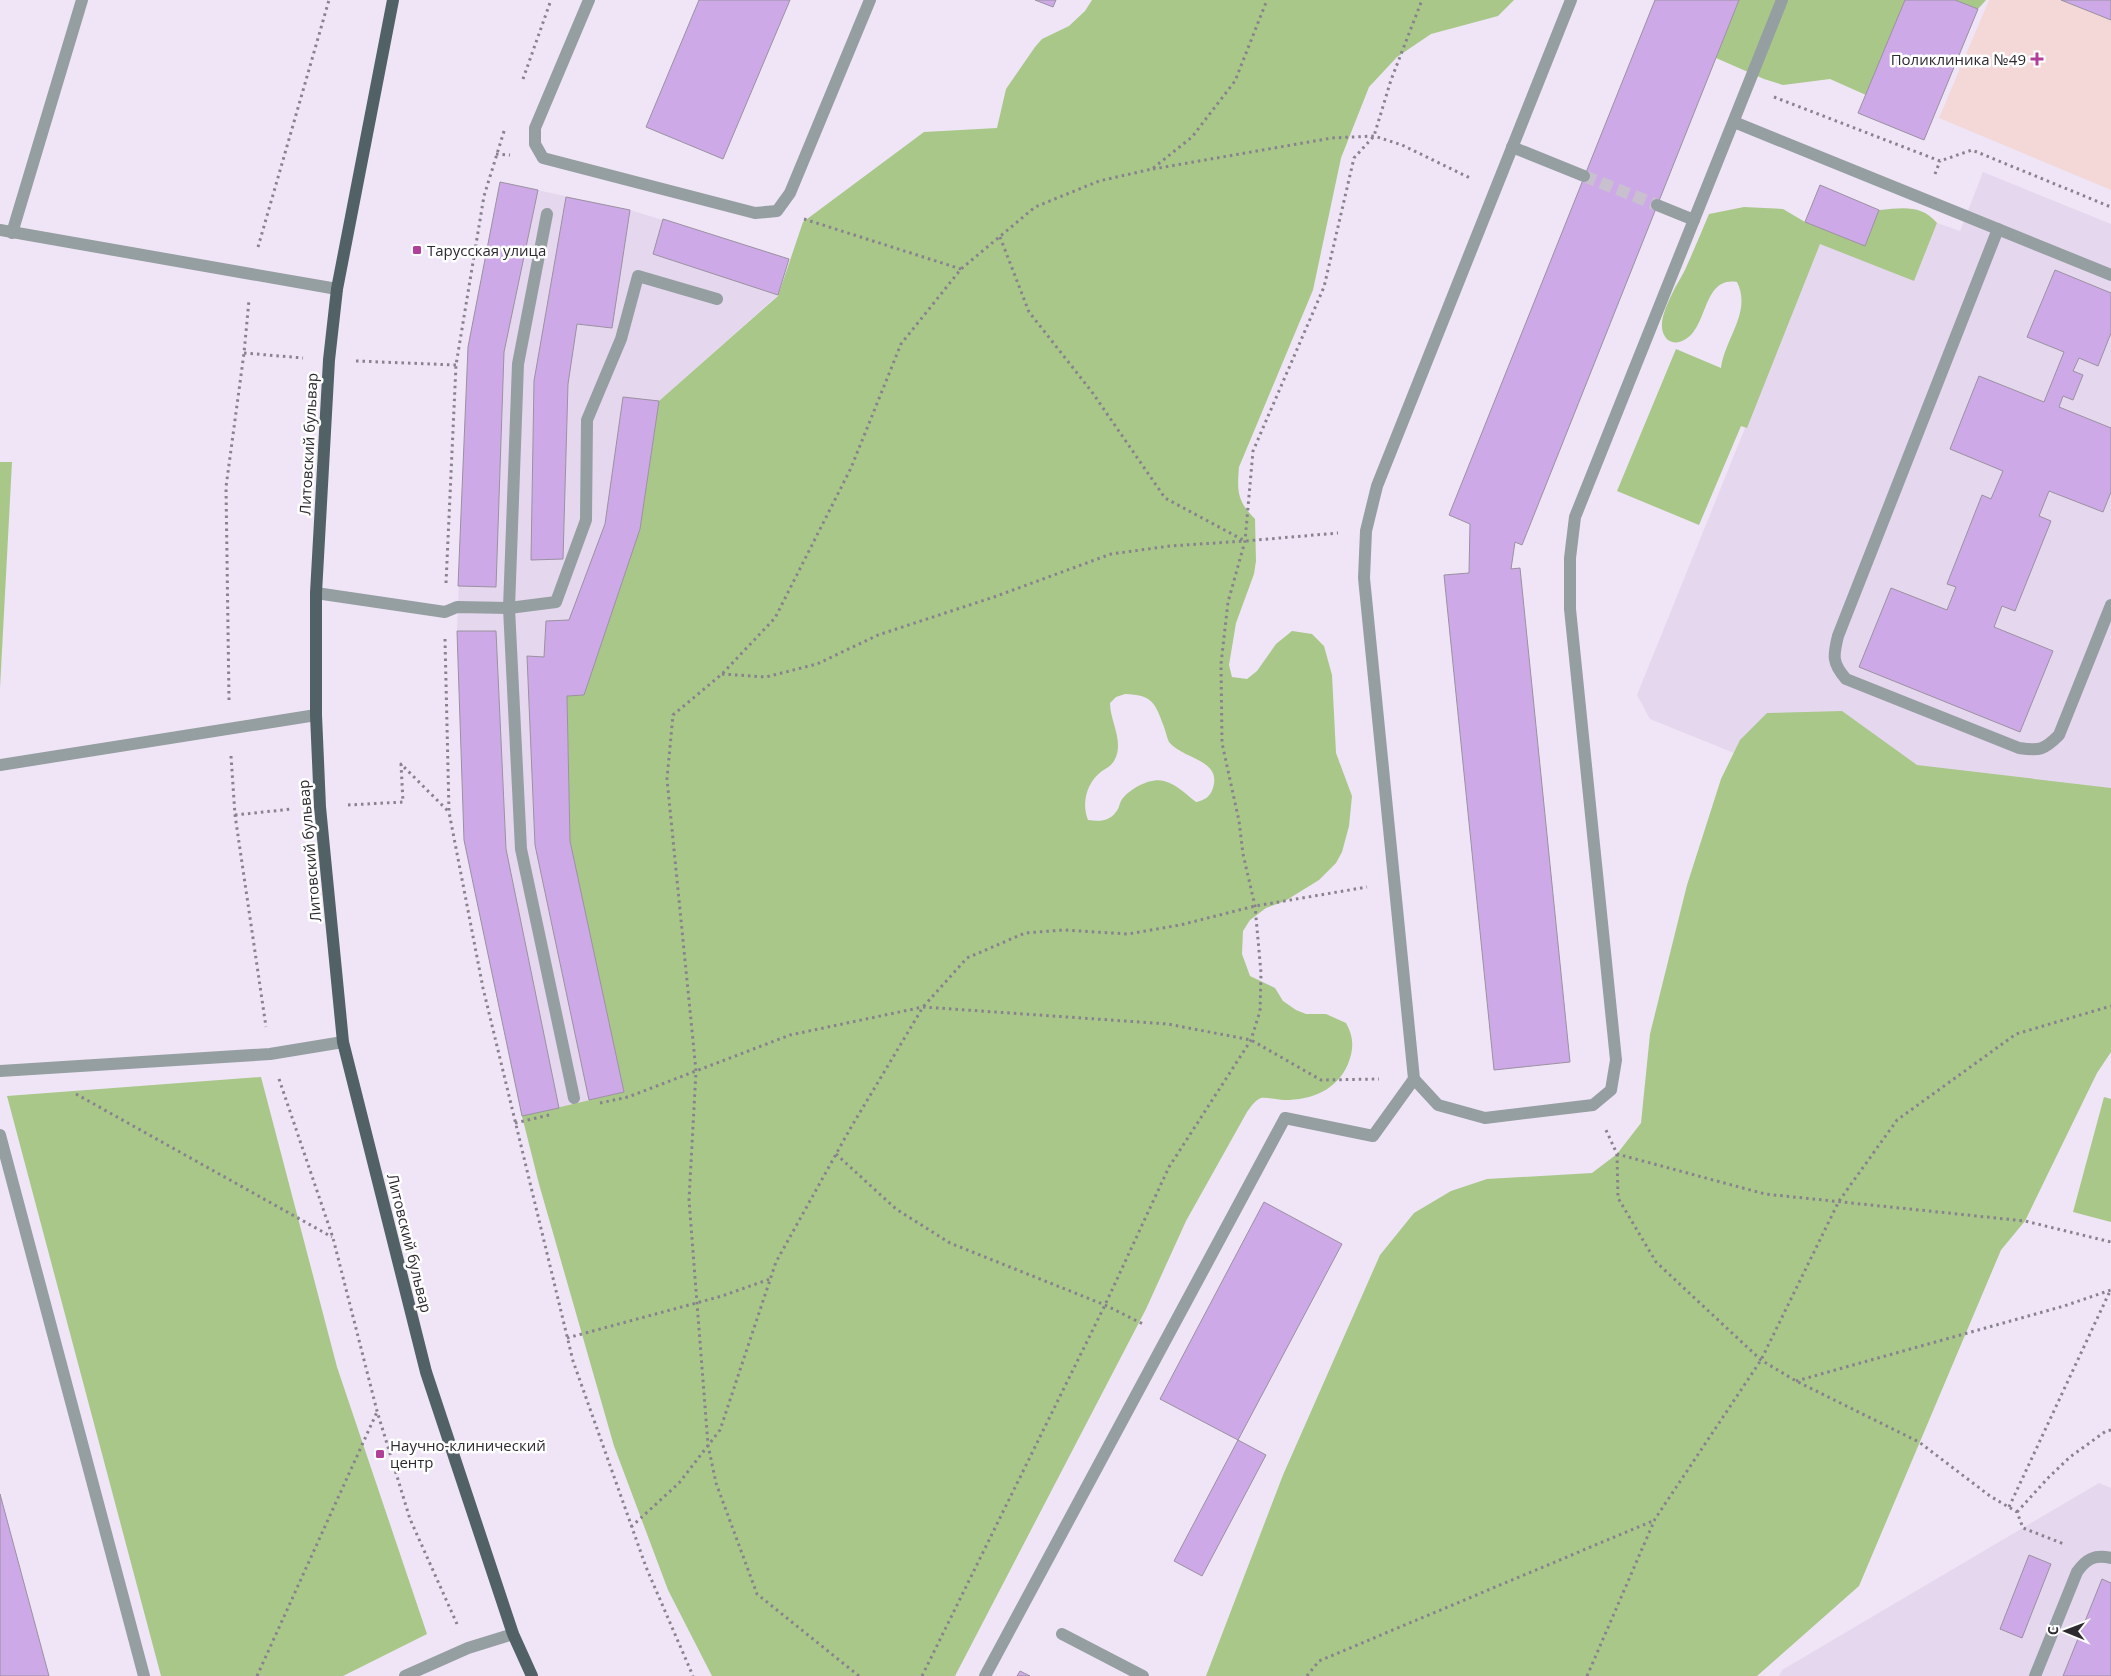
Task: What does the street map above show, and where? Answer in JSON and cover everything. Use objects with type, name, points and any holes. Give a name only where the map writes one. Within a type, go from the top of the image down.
[{"type":"main road","name":"Литовский бульвар","points":[[393,0],[337,289],[329,360],[316,593],[316,715],[320,807],[343,1042],[426,1372],[513,1634],[532,1676]]},
{"type":"lane","points":[[82,0],[6,231],[337,289]]},
{"type":"lane","points":[[589,0],[535,128],[535,144],[543,158],[756,213],[777,211],[790,193],[870,0]]},
{"type":"lane","points":[[1571,0],[1377,486],[1366,530],[1364,578],[1414,1079],[1438,1105],[1485,1118],[1593,1105],[1612,1090],[1616,1060],[1570,609],[1570,558],[1575,517],[1782,0]]},
{"type":"lane","points":[[1734,122],[2111,275]]},
{"type":"lane","points":[[1512,147],[1584,176]]},
{"type":"lane","points":[[1657,205],[1694,220]]},
{"type":"lane","points":[[547,214],[518,364],[510,608],[521,849],[574,1098]]},
{"type":"lane","points":[[1998,229],[1838,636],[1833,654],[1837,668],[1846,679],[2019,748],[2038,750],[2048,747],[2060,735],[2111,605]]},
{"type":"lane","points":[[316,593],[444,612],[458,607],[510,608],[556,602],[586,520],[587,420],[621,339],[638,276],[718,299]]},
{"type":"lane","points":[[0,764],[316,715]]},
{"type":"lane","points":[[0,1071],[270,1054],[343,1042]]},
{"type":"lane","points":[[985,1676],[1285,1118],[1373,1136],[1414,1079]]},
{"type":"lane","points":[[0,1135],[144,1676]]},
{"type":"lane","points":[[2035,1676],[2077,1572],[2084,1563],[2094,1556],[2111,1558]]},
{"type":"lane","points":[[405,1676],[468,1648],[513,1634]]},
{"type":"lane","points":[[1062,1634],[1143,1676]]},
{"type":"path","points":[[1152,169],[1192,137],[1235,81],[1267,0]]},
{"type":"path","points":[[922,1676],[1104,1305],[1169,1167],[1251,1040],[1260,1011],[1261,973],[1255,906],[1222,743],[1222,655],[1228,602],[1245,541],[1253,451],[1324,287],[1354,158],[1374,136],[1391,80],[1422,0]]},
{"type":"path","points":[[1747,86],[1940,161],[1972,150],[2111,207]]},
{"type":"path","points":[[859,1676],[757,1594],[716,1483],[708,1445],[689,1200],[696,1071],[667,780],[673,715],[722,674],[775,618],[851,468],[901,344],[960,269],[1035,207],[1099,181],[1152,169],[1332,138],[1374,136],[1402,145],[1495,191]]},
{"type":"path","points":[[777,211],[960,269]]},
{"type":"path","points":[[1000,237],[1029,312],[1092,392],[1165,498],[1245,541]]},
{"type":"path","points":[[722,674],[766,677],[817,664],[878,635],[994,597],[1111,554],[1170,546],[1366,530]]},
{"type":"path","points":[[235,815],[403,802],[401,764],[449,812]]},
{"type":"path","points":[[631,1527],[679,1483],[720,1430],[776,1262],[836,1154],[923,1007],[967,958],[1025,933],[1064,930],[1128,934],[1180,925],[1255,906],[1395,882]]},
{"type":"path","points":[[1587,1676],[1655,1519],[1761,1360],[1838,1201],[1897,1120],[2016,1034],[2111,1006]]},
{"type":"path","points":[[590,1106],[628,1097],[790,1035],[923,1007],[1168,1024],[1251,1040],[1321,1080],[1414,1079]]},
{"type":"path","points":[[73,1093],[333,1238]]},
{"type":"path","points":[[1593,1105],[1617,1154],[1618,1198],[1656,1262],[1761,1360],[1796,1381],[1920,1442],[1990,1496],[2017,1512],[2023,1528],[2094,1556]]},
{"type":"path","points":[[515,1123],[562,1112]]},
{"type":"path","points":[[836,1154],[896,1209],[950,1243],[1104,1305],[1168,1337]]},
{"type":"path","points":[[1617,1154],[1765,1194],[2025,1221],[2111,1242]]},
{"type":"path","points":[[567,1338],[722,1296],[771,1279]]},
{"type":"path","points":[[1796,1381],[2064,1306],[2111,1289]]},
{"type":"path","points":[[2009,1508],[2111,1289]]},
{"type":"path","points":[[257,1676],[377,1411]]},
{"type":"path","points":[[2017,1512],[2070,1457],[2106,1431],[2111,1430]]},
{"type":"path","points":[[1307,1676],[1319,1661],[1655,1519]]},
{"type":"shaded area","name":"Поликлиника №49","points":[[1989,0],[2111,0],[2111,190],[1939,118]]},
{"type":"shaded area","points":[[1983,172],[2111,224],[2111,889],[2105,903],[1650,719],[1637,695],[1820,243],[1914,281],[1937,223],[1960,231]]},
{"type":"shaded area","points":[[500,182],[630,210],[789,259],[778,295],[659,401],[640,529],[584,695],[568,696],[624,1092],[522,1116],[464,840],[457,631],[468,347]]},
{"type":"shaded area","points":[[2099,1483],[2111,1488],[2111,1676],[1779,1676],[1782,1670]]},
{"type":"green space","points":[[1092,0],[1514,0],[1498,16],[1431,34],[1397,57],[1369,87],[1341,158],[1313,290],[1239,467],[1238,489],[1245,507],[1255,519],[1256,561],[1254,574],[1236,623],[1229,665],[1232,677],[1247,679],[1257,671],[1276,644],[1292,631],[1312,634],[1324,646],[1332,675],[1336,753],[1352,796],[1349,826],[1342,852],[1336,863],[1319,880],[1285,901],[1266,908],[1250,920],[1243,931],[1242,954],[1250,976],[1275,988],[1283,1001],[1296,1010],[1306,1014],[1326,1014],[1346,1023],[1352,1038],[1351,1053],[1343,1073],[1337,1081],[1322,1092],[1294,1100],[1261,1098],[1247,1112],[1186,1221],[1146,1309],[955,1676],[712,1676],[668,1590],[614,1446],[539,1184],[522,1116],[624,1092],[570,841],[567,696],[584,695],[640,529],[659,401],[778,296],[803,222],[924,132],[997,128],[1006,89],[1035,47],[1042,39],[1069,26],[1085,11]],"holes":[[[1125,694],[1147,698],[1155,706],[1169,742],[1175,748],[1199,760],[1212,771],[1214,778],[1213,788],[1207,798],[1196,802],[1168,782],[1159,780],[1147,782],[1127,794],[1121,800],[1118,809],[1109,818],[1101,821],[1088,820],[1085,800],[1089,787],[1092,781],[1112,764],[1117,754],[1118,739],[1110,703],[1116,697]]]},
{"type":"green space","points":[[1739,0],[1905,0],[1866,95],[1830,79],[1783,85],[1764,79],[1716,58]]},
{"type":"green space","points":[[1955,0],[1986,0],[1978,9]]},
{"type":"green space","points":[[1744,207],[1783,209],[1805,222],[1865,246],[1879,210],[1903,208],[1918,210],[1931,217],[1937,223],[1914,281],[1820,244],[1747,428],[1741,426],[1699,525],[1617,491],[1676,349],[1721,368],[1723,357],[1740,314],[1741,293],[1737,282],[1725,282],[1717,287],[1711,295],[1697,327],[1691,335],[1682,341],[1671,342],[1664,335],[1662,330],[1663,317],[1709,214]]},
{"type":"green space","points":[[0,462],[12,462],[0,688]]},
{"type":"green space","points":[[1842,711],[1917,765],[2111,788],[2111,1052],[2097,1073],[2025,1221],[2001,1250],[1859,1586],[1757,1676],[1206,1676],[1283,1475],[1380,1255],[1414,1213],[1451,1191],[1487,1179],[1592,1173],[1617,1154],[1641,1123],[1650,1034],[1687,885],[1721,779],[1740,740],[1767,713]]},
{"type":"green space","points":[[261,1077],[337,1367],[427,1634],[343,1676],[161,1676],[7,1096]]},
{"type":"green space","points":[[2104,1097],[2111,1099],[2111,1222],[2073,1212]]},
{"type":"building","points":[[699,0],[790,0],[723,159],[646,127]]},
{"type":"building","points":[[1035,0],[1056,0],[1053,7]]},
{"type":"building","points":[[1655,0],[1739,0],[1522,545],[1515,542],[1511,569],[1520,568],[1570,1062],[1494,1070],[1444,575],[1469,573],[1470,524],[1449,515]]},
{"type":"building","points":[[1905,0],[1955,0],[1978,9],[1924,140],[1858,113]]},
{"type":"building","points":[[2061,0],[2111,0],[2111,20]]},
{"type":"building","points":[[500,182],[538,190],[504,352],[496,587],[458,586],[468,347]]},
{"type":"building","points":[[1820,185],[1879,210],[1865,246],[1805,222]]},
{"type":"building","points":[[566,197],[630,210],[612,328],[577,324],[568,384],[563,559],[531,560],[534,381]]},
{"type":"building","points":[[663,219],[789,259],[778,295],[653,254]]},
{"type":"building","points":[[2055,270],[2111,293],[2111,333],[2098,366],[2079,358],[2073,371],[2083,375],[2073,400],[2063,396],[2059,407],[2111,428],[2111,492],[2103,512],[2049,491],[2039,516],[2051,521],[2015,611],[2002,606],[1994,627],[2053,651],[2020,732],[1859,667],[1891,588],[1947,610],[1956,587],[1947,584],[1982,495],[1991,499],[2003,471],[1950,449],[1979,376],[2044,402],[2064,352],[2027,337]]},
{"type":"building","points":[[623,397],[659,401],[640,529],[584,695],[567,696],[570,841],[624,1092],[589,1100],[535,845],[527,656],[544,657],[546,621],[569,620],[605,524]]},
{"type":"building","points":[[457,631],[496,631],[506,849],[559,1108],[522,1116],[464,840]]},
{"type":"building","points":[[1264,1202],[1342,1244],[1238,1440],[1160,1399]]},
{"type":"building","points":[[1238,1440],[1266,1455],[1202,1576],[1174,1561]]},
{"type":"building","points":[[0,1494],[49,1676],[0,1676]]},
{"type":"building","points":[[2029,1555],[2051,1564],[2022,1638],[2000,1629]]},
{"type":"building","points":[[2102,1579],[2111,1583],[2111,1676],[2063,1676]]},
{"type":"building","points":[[1020,1671],[1030,1676],[1017,1676]]},
{"type":"tunnel","points":[[1584,176],[1657,205]]},
{"type":"place","name":"Поликлиника №49","points":[[2037,59]]},
{"type":"place","name":"Тарусская улица","points":[[417,250]]},
{"type":"place","name":"Научно-клинический центр","points":[[380,1454]]}]
